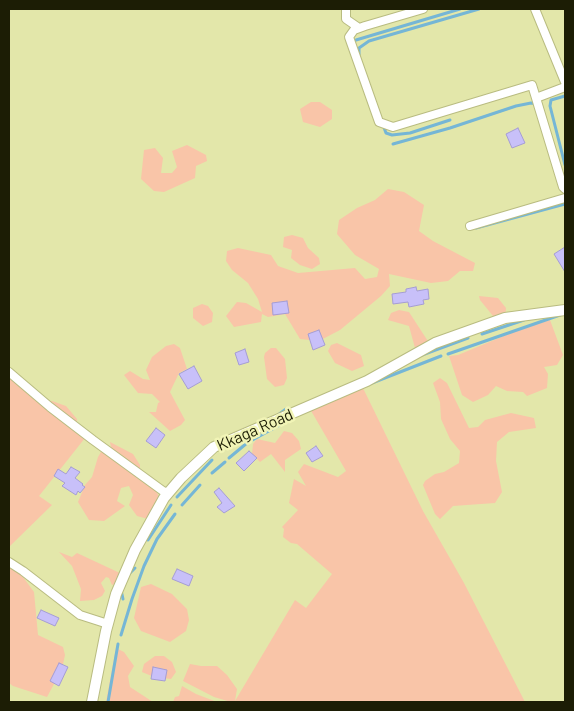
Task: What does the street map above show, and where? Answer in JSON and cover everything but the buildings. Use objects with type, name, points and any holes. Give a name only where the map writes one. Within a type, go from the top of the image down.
[{"type":"street","points":[[346,9],[346,19],[359,28]]},
{"type":"street","points":[[392,9],[404,14]]},
{"type":"street","points":[[423,9],[359,28],[354,30],[349,37],[379,122],[393,127],[532,85],[565,189]]},
{"type":"street","points":[[535,9],[565,82]]},
{"type":"street","points":[[536,98],[565,87]]},
{"type":"street","points":[[470,226],[565,198]]},
{"type":"street","name":"Kkaga Road","points":[[92,702],[103,640],[116,594],[134,550],[168,493],[214,447],[367,381],[435,343],[505,318],[565,310]]},
{"type":"street","points":[[9,372],[50,407],[168,493]]},
{"type":"street","points":[[9,562],[80,615],[108,624]]},
{"type":"shaded area","points":[[311,102],[320,102],[332,110],[332,119],[320,127],[303,122],[300,109]]},
{"type":"shaded area","points":[[187,145],[206,155],[207,161],[196,166],[195,178],[164,192],[154,191],[141,179],[144,150],[155,148],[163,158],[161,173],[172,173],[177,167],[172,151]]},
{"type":"shaded area","points":[[388,189],[404,192],[424,205],[419,231],[433,241],[475,263],[473,271],[460,271],[448,281],[431,283],[389,274],[390,286],[381,296],[340,330],[319,341],[300,339],[285,314],[268,317],[262,314],[261,322],[234,327],[226,316],[237,302],[246,303],[262,312],[258,299],[248,283],[232,270],[226,261],[227,251],[238,248],[271,255],[278,266],[298,273],[355,268],[365,279],[377,277],[379,269],[355,255],[337,234],[339,220],[357,208],[375,200]]},
{"type":"shaded area","points":[[292,235],[303,238],[308,248],[319,258],[320,264],[312,269],[300,265],[291,258],[292,250],[283,247],[284,237]]},
{"type":"shaded area","points":[[479,296],[498,298],[506,308],[505,322],[497,324]]},
{"type":"shaded area","points":[[202,304],[208,306],[213,313],[212,322],[203,326],[193,318],[193,308]]},
{"type":"shaded area","points":[[399,310],[409,312],[433,349],[423,354],[415,348],[409,326],[388,320],[391,313]]},
{"type":"shaded area","points":[[550,320],[563,355],[557,365],[544,367],[548,374],[547,388],[527,396],[523,392],[507,391],[496,386],[488,395],[473,402],[462,395],[449,356],[458,355],[523,328]]},
{"type":"shaded area","points":[[337,343],[361,355],[364,366],[352,371],[335,363],[328,351],[331,345]]},
{"type":"shaded area","points":[[174,344],[180,348],[187,369],[179,373],[170,392],[185,420],[181,425],[170,431],[149,412],[156,412],[160,402],[152,394],[138,393],[124,375],[130,371],[143,379],[150,380],[146,370],[152,357],[166,346]]},
{"type":"shaded area","points":[[271,348],[276,348],[285,359],[287,378],[284,385],[275,387],[267,379],[264,357],[265,353]]},
{"type":"shaded area","points":[[9,377],[43,403],[52,401],[66,406],[77,419],[77,432],[85,438],[39,496],[52,505],[9,547]]},
{"type":"shaded area","points":[[440,378],[447,383],[469,428],[478,427],[485,420],[511,413],[534,418],[536,428],[509,432],[497,442],[496,461],[502,492],[495,503],[453,506],[440,519],[435,514],[423,485],[425,481],[435,474],[444,472],[459,463],[460,451],[450,439],[441,419],[440,402],[433,383]]},
{"type":"shaded area","points":[[362,386],[423,511],[464,583],[525,702],[231,702],[214,697],[183,681],[190,664],[217,666],[227,675],[237,689],[235,701],[295,600],[306,608],[332,574],[297,544],[291,543],[283,537],[284,529],[282,527],[298,510],[289,503],[294,479],[306,486],[298,472],[304,464],[338,477],[346,471],[310,409]]},
{"type":"shaded area","points":[[284,431],[292,433],[299,441],[301,449],[285,460],[285,472],[271,454],[260,462],[252,454],[253,444],[257,439],[275,443]]},
{"type":"shaded area","points":[[110,442],[133,454],[140,465],[140,479],[156,491],[161,500],[148,519],[137,516],[129,505],[133,495],[129,486],[121,488],[117,501],[125,506],[104,521],[89,520],[78,502],[85,485],[92,477],[101,452],[112,451]]},
{"type":"shaded area","points":[[59,552],[72,557],[77,553],[122,574],[117,583],[112,585],[109,578],[106,577],[101,583],[105,591],[102,596],[94,600],[80,601],[81,589],[72,566]]},
{"type":"shaded area","points":[[9,566],[20,573],[34,592],[38,635],[63,647],[65,655],[62,669],[47,697],[9,683]]},
{"type":"shaded area","points":[[151,584],[172,594],[187,609],[189,620],[186,631],[170,642],[141,631],[134,618],[141,587]]},
{"type":"shaded area","points":[[116,648],[124,652],[134,666],[128,676],[130,687],[153,702],[106,702]]},
{"type":"shaded area","points":[[155,656],[164,656],[172,662],[176,672],[171,679],[154,677],[142,672],[144,664]]},
{"type":"shaded area","points":[[182,686],[217,702],[173,702],[175,697],[179,696]]},
{"type":"waterway","points":[[351,43],[460,9]]},
{"type":"waterway","points":[[359,55],[359,48],[369,41],[479,9]]},
{"type":"waterway","points":[[565,96],[551,100],[550,106],[565,165]]},
{"type":"waterway","points":[[393,144],[450,128],[516,106],[531,103],[537,104]]},
{"type":"waterway","points":[[383,125],[386,133],[392,135],[410,133],[450,120]]},
{"type":"waterway","points":[[476,228],[565,204]]},
{"type":"waterway","points":[[448,354],[560,315]]},
{"type":"waterway","points":[[482,334],[524,320]]},
{"type":"waterway","points":[[422,355],[468,338]]},
{"type":"waterway","points":[[372,383],[441,356]]},
{"type":"waterway","points":[[278,415],[286,409]]},
{"type":"waterway","points":[[229,458],[247,443],[287,421]]},
{"type":"waterway","points":[[177,497],[212,460]]},
{"type":"waterway","points":[[212,473],[225,462]]},
{"type":"waterway","points":[[182,505],[200,485]]},
{"type":"waterway","points":[[148,540],[171,505]]},
{"type":"waterway","points":[[121,635],[144,566],[157,539],[175,514]]},
{"type":"waterway","points":[[128,575],[135,568]]},
{"type":"waterway","points":[[121,590],[123,599]]},
{"type":"waterway","points":[[108,702],[118,644]]}]
